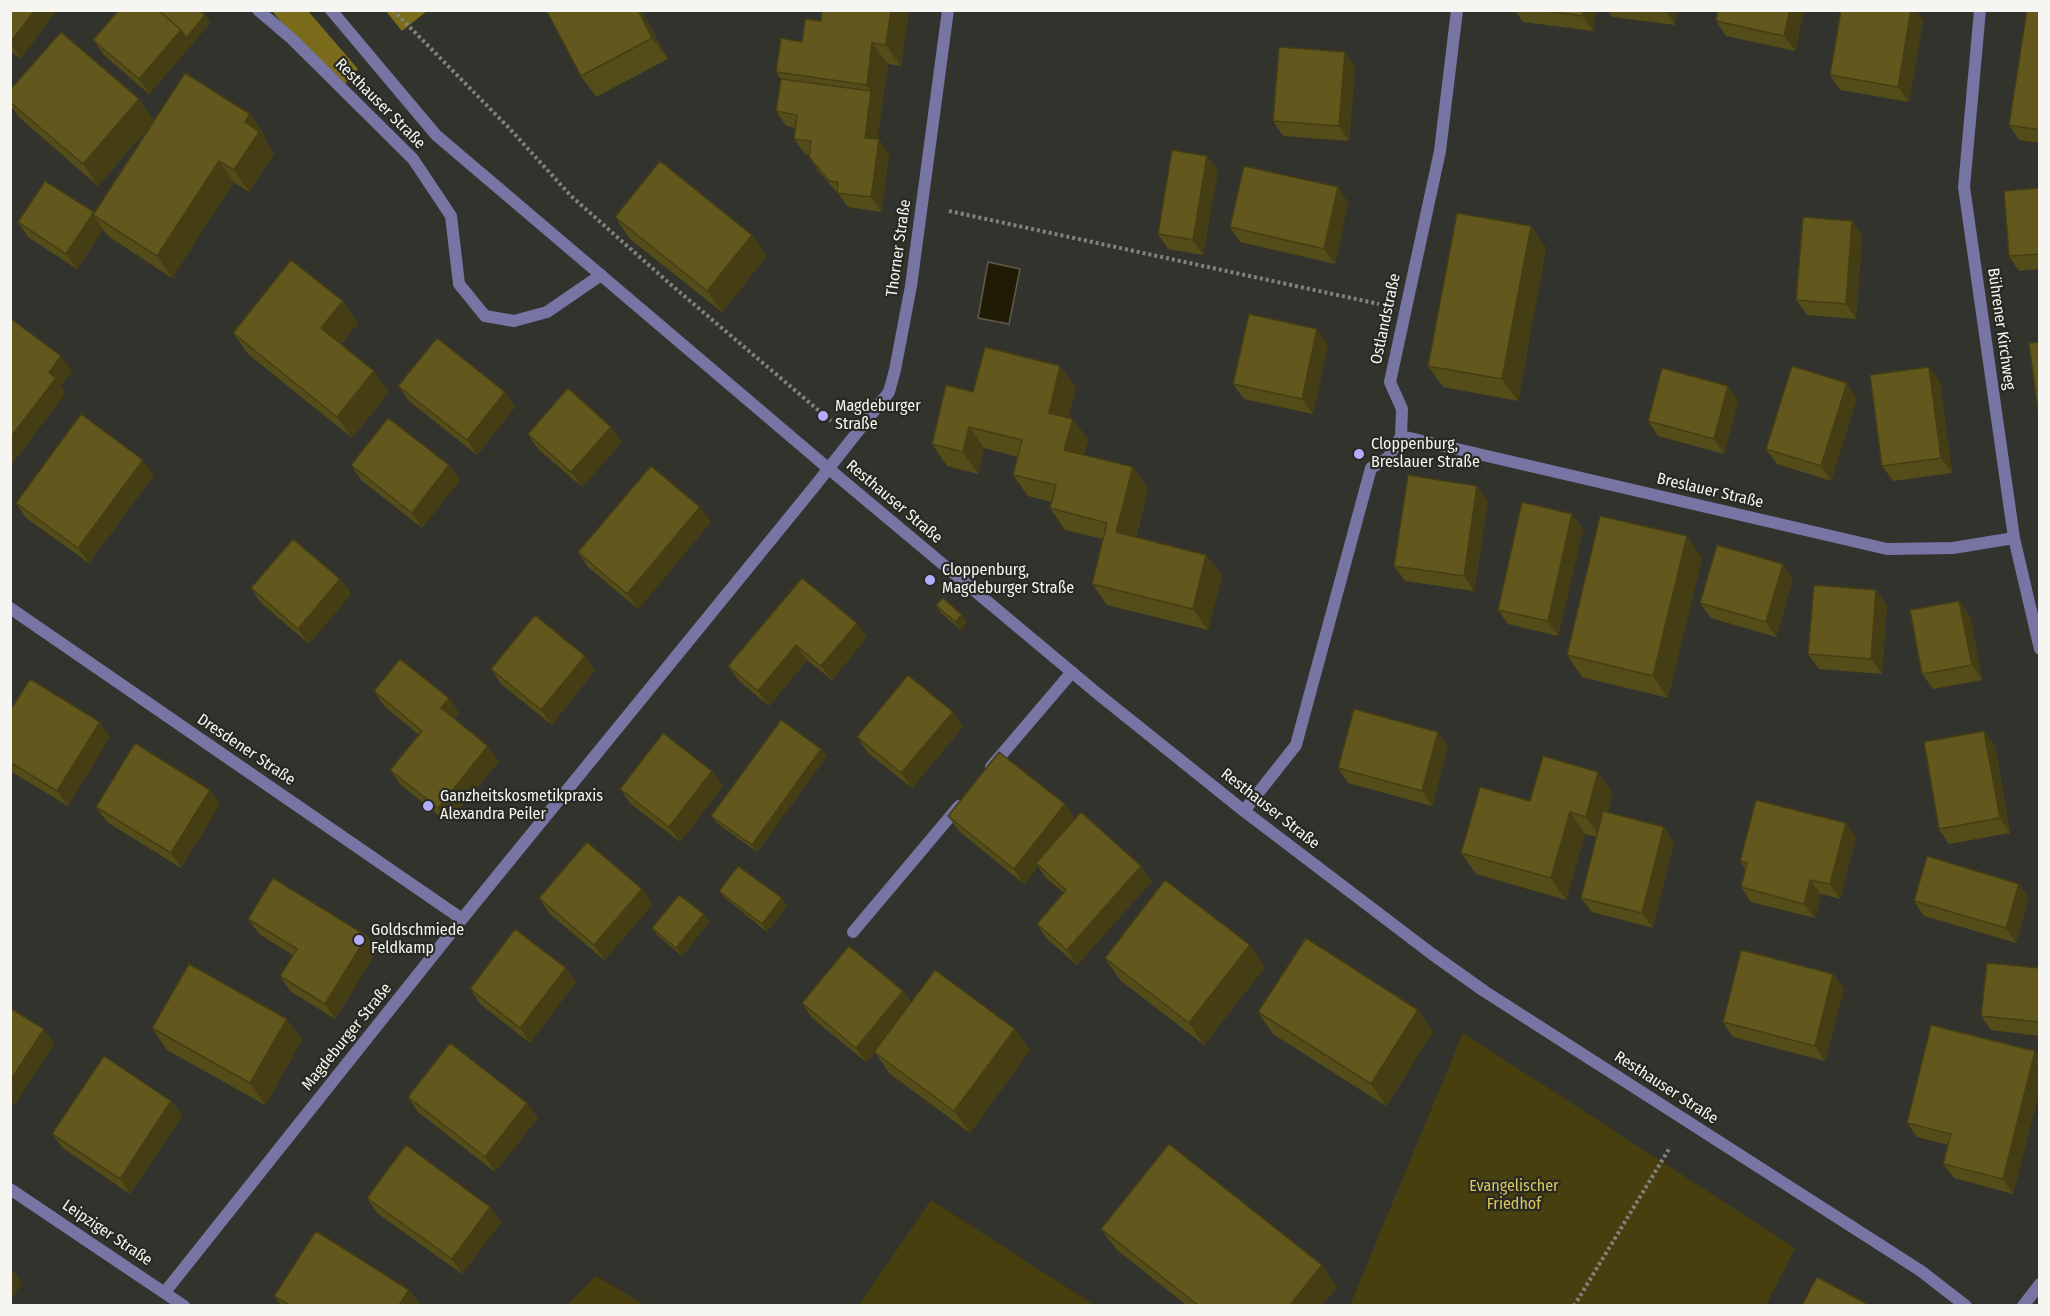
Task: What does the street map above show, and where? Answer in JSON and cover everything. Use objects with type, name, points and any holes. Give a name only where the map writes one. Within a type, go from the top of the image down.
[{"type":"street","name":"Resthauser Straße","points":[[258,10],[292,39],[413,159],[451,216],[459,284],[485,316],[514,321],[547,312],[601,275]]},
{"type":"street","name":"Resthauser Straße","points":[[331,10],[436,135],[829,469],[1072,672],[1244,811],[1484,991],[1921,1271],[1966,1305]]},
{"type":"street","name":"Thorner Straße","points":[[829,469],[889,392],[895,370],[911,286],[948,10]]},
{"type":"street","name":"Ostlandstraße","points":[[1401,435],[1402,409],[1390,382],[1440,151],[1457,10]]},
{"type":"street","name":"Bührener Kirchweg","points":[[1980,10],[1964,187],[2014,538],[2040,649]]},
{"type":"street","name":"Breslauer Straße","points":[[1401,435],[1887,549],[1953,548],[2014,538]]},
{"type":"street","points":[[1244,811],[1296,745],[1371,468],[1388,458],[1401,435]]},
{"type":"street","name":"Magdeburger Straße","points":[[165,1292],[462,919],[829,469]]},
{"type":"street","name":"Dresdener Straße","points":[[10,608],[462,919]]},
{"type":"street","points":[[981,779],[1072,672]]},
{"type":"street","points":[[853,932],[966,797]]},
{"type":"street","name":"Leipziger Straße","points":[[10,1189],[184,1305]]},
{"type":"street","points":[[2023,1305],[2040,1284]]},
{"type":"path","points":[[393,10],[509,128],[571,196],[852,439]]},
{"type":"path","points":[[922,206],[1406,310]]},
{"type":"path","points":[[1574,1305],[1669,1149]]},
{"type":"green space","name":"Evangelischer Friedhof","points":[[1463,1033],[1795,1248],[1766,1305],[1350,1305]]},
{"type":"green space","points":[[931,1200],[1094,1305],[859,1305]]},
{"type":"green space","points":[[596,1276],[645,1305],[567,1305]]},
{"type":"shaded area","points":[[272,11],[308,11],[358,69],[338,92]]},
{"type":"shaded area","points":[[386,11],[427,11],[402,31]]},
{"type":"shaded area","points":[[988,262],[1020,269],[1009,324],[978,318]]},
{"type":"building","points":[[10,10],[35,10],[10,43]]},
{"type":"building","points":[[119,10],[158,10],[181,30],[139,79],[93,40]]},
{"type":"building","points":[[158,10],[199,10],[205,15],[186,38],[181,30]]},
{"type":"building","points":[[546,10],[638,10],[652,38],[581,76]]},
{"type":"building","points":[[822,10],[891,10],[886,45],[872,43],[867,85],[776,72],[781,38],[802,42],[805,19],[821,21]]},
{"type":"building","points":[[1539,10],[1583,10],[1583,16]]},
{"type":"building","points":[[1718,10],[1790,10],[1784,36],[1716,21]]},
{"type":"building","points":[[1841,10],[1911,10],[1898,87],[1830,75]]},
{"type":"building","points":[[2027,10],[2040,10],[2040,130],[2009,125]]},
{"type":"building","points":[[61,32],[139,99],[83,164],[10,102],[10,90]]},
{"type":"building","points":[[1279,47],[1345,52],[1339,126],[1273,121]]},
{"type":"building","points":[[185,73],[250,114],[245,122],[259,132],[234,170],[219,161],[157,256],[93,215]]},
{"type":"building","points":[[781,79],[871,91],[865,138],[879,139],[871,197],[837,193],[838,182],[829,181],[809,157],[811,141],[794,139],[797,115],[776,111]]},
{"type":"building","points":[[1172,150],[1207,156],[1193,240],[1158,234]]},
{"type":"building","points":[[660,161],[752,235],[707,291],[615,217]]},
{"type":"building","points":[[1244,166],[1338,187],[1324,249],[1230,227]]},
{"type":"building","points":[[45,181],[94,212],[66,254],[18,222]]},
{"type":"building","points":[[2040,188],[2040,254],[2009,256],[2004,191]]},
{"type":"building","points":[[1457,213],[1531,226],[1502,379],[1428,366]]},
{"type":"building","points":[[1803,217],[1852,221],[1846,304],[1796,300]]},
{"type":"building","points":[[291,260],[343,301],[321,328],[374,371],[337,417],[233,333]]},
{"type":"building","points":[[1249,314],[1317,329],[1302,399],[1233,384]]},
{"type":"building","points":[[10,318],[61,356],[49,373],[56,378],[10,438]]},
{"type":"building","points":[[437,338],[505,392],[467,440],[398,386]]},
{"type":"building","points":[[2040,342],[2040,419],[2039,419],[2029,343]]},
{"type":"building","points":[[985,347],[1060,366],[1049,413],[1073,419],[1064,450],[1133,467],[1116,532],[1206,555],[1193,609],[1092,584],[1107,523],[1050,508],[1056,485],[1013,475],[1022,440],[969,427],[963,452],[932,444],[946,385],[973,392]]},
{"type":"building","points":[[1792,366],[1847,383],[1821,466],[1766,449]]},
{"type":"building","points":[[1929,367],[1941,458],[1882,466],[1870,375]]},
{"type":"building","points":[[1662,368],[1728,386],[1714,439],[1648,421]]},
{"type":"building","points":[[568,388],[611,427],[571,472],[528,434]]},
{"type":"building","points":[[81,414],[143,460],[78,548],[16,503]]},
{"type":"building","points":[[388,418],[449,465],[412,513],[351,465]]},
{"type":"building","points":[[651,466],[700,507],[627,594],[578,552]]},
{"type":"building","points":[[1408,475],[1477,486],[1464,576],[1394,566]]},
{"type":"building","points":[[1522,502],[1572,514],[1548,621],[1498,610]]},
{"type":"building","points":[[1600,516],[1687,536],[1653,676],[1567,655]]},
{"type":"building","points":[[293,539],[340,579],[298,629],[251,588]]},
{"type":"building","points":[[1717,545],[1783,564],[1766,622],[1700,603]]},
{"type":"building","points":[[802,578],[857,623],[821,666],[796,645],[758,691],[728,666]]},
{"type":"building","points":[[1814,585],[1876,590],[1871,659],[1808,654]]},
{"type":"building","points":[[943,598],[962,615],[955,622],[936,605]]},
{"type":"building","points":[[1959,601],[1972,665],[1922,674],[1910,610]]},
{"type":"building","points":[[535,615],[585,656],[541,710],[491,669]]},
{"type":"building","points":[[400,659],[449,698],[441,708],[488,746],[438,808],[390,770],[422,731],[374,691]]},
{"type":"building","points":[[908,675],[953,712],[901,773],[857,737]]},
{"type":"building","points":[[30,679],[100,722],[57,791],[10,762],[10,711]]},
{"type":"building","points":[[1354,709],[1438,732],[1422,791],[1338,768]]},
{"type":"building","points":[[781,720],[821,749],[752,845],[711,816]]},
{"type":"building","points":[[1984,731],[2000,818],[1939,829],[1924,742]]},
{"type":"building","points":[[663,733],[712,771],[669,827],[620,789]]},
{"type":"building","points":[[135,743],[210,790],[171,853],[96,807]]},
{"type":"building","points":[[999,752],[1065,804],[1014,869],[948,816]]},
{"type":"building","points":[[1543,756],[1598,772],[1586,817],[1570,812],[1551,878],[1461,853],[1480,787],[1530,801]]},
{"type":"building","points":[[1756,800],[1846,823],[1830,884],[1810,880],[1804,904],[1741,887],[1747,863],[1740,861]]},
{"type":"building","points":[[1603,811],[1664,827],[1642,913],[1581,898]]},
{"type":"building","points":[[1081,812],[1141,866],[1067,950],[1037,924],[1066,890],[1036,863]]},
{"type":"building","points":[[587,842],[642,889],[594,945],[539,898]]},
{"type":"building","points":[[1927,856],[2019,884],[2006,928],[1914,901]]},
{"type":"building","points":[[738,866],[782,898],[762,924],[719,891]]},
{"type":"building","points":[[273,878],[367,936],[325,1004],[280,976],[297,949],[248,919]]},
{"type":"building","points":[[1165,880],[1250,945],[1189,1023],[1105,958]]},
{"type":"building","points":[[679,895],[704,914],[676,948],[652,928]]},
{"type":"building","points":[[515,929],[566,968],[520,1028],[470,989]]},
{"type":"building","points":[[1306,938],[1418,1010],[1371,1084],[1258,1012]]},
{"type":"building","points":[[849,946],[903,991],[856,1048],[802,1003]]},
{"type":"building","points":[[1741,950],[1833,974],[1815,1046],[1723,1022]]},
{"type":"building","points":[[1987,963],[2040,968],[2040,1022],[1981,1016]]},
{"type":"building","points":[[189,964],[287,1019],[250,1083],[152,1028]]},
{"type":"building","points":[[935,970],[1015,1029],[954,1111],[874,1052]]},
{"type":"building","points":[[10,1008],[44,1029],[10,1081]]},
{"type":"building","points":[[1931,1025],[2035,1051],[2003,1179],[1943,1164],[1951,1134],[1907,1123]]},
{"type":"building","points":[[450,1043],[527,1103],[485,1157],[408,1097]]},
{"type":"building","points":[[104,1056],[171,1101],[120,1179],[52,1134]]},
{"type":"building","points":[[1169,1144],[1322,1265],[1290,1305],[1198,1305],[1101,1229]]},
{"type":"building","points":[[406,1145],[490,1207],[452,1259],[367,1198]]},
{"type":"building","points":[[316,1231],[409,1290],[399,1305],[289,1305],[274,1296]]},
{"type":"building","points":[[1817,1277],[1867,1304],[1802,1305]]},
{"type":"place","name":"Magdeburger Straße","points":[[823,416]]},
{"type":"place","name":"Cloppenburg, Breslauer Straße","points":[[1359,454]]},
{"type":"place","name":"Cloppenburg, Magdeburger Straße","points":[[930,580]]},
{"type":"place","name":"Ganzheitskosmetikpraxis Alexandra Peiler","points":[[428,806]]},
{"type":"place","name":"Goldschmiede Feldkamp","points":[[359,940]]}]
